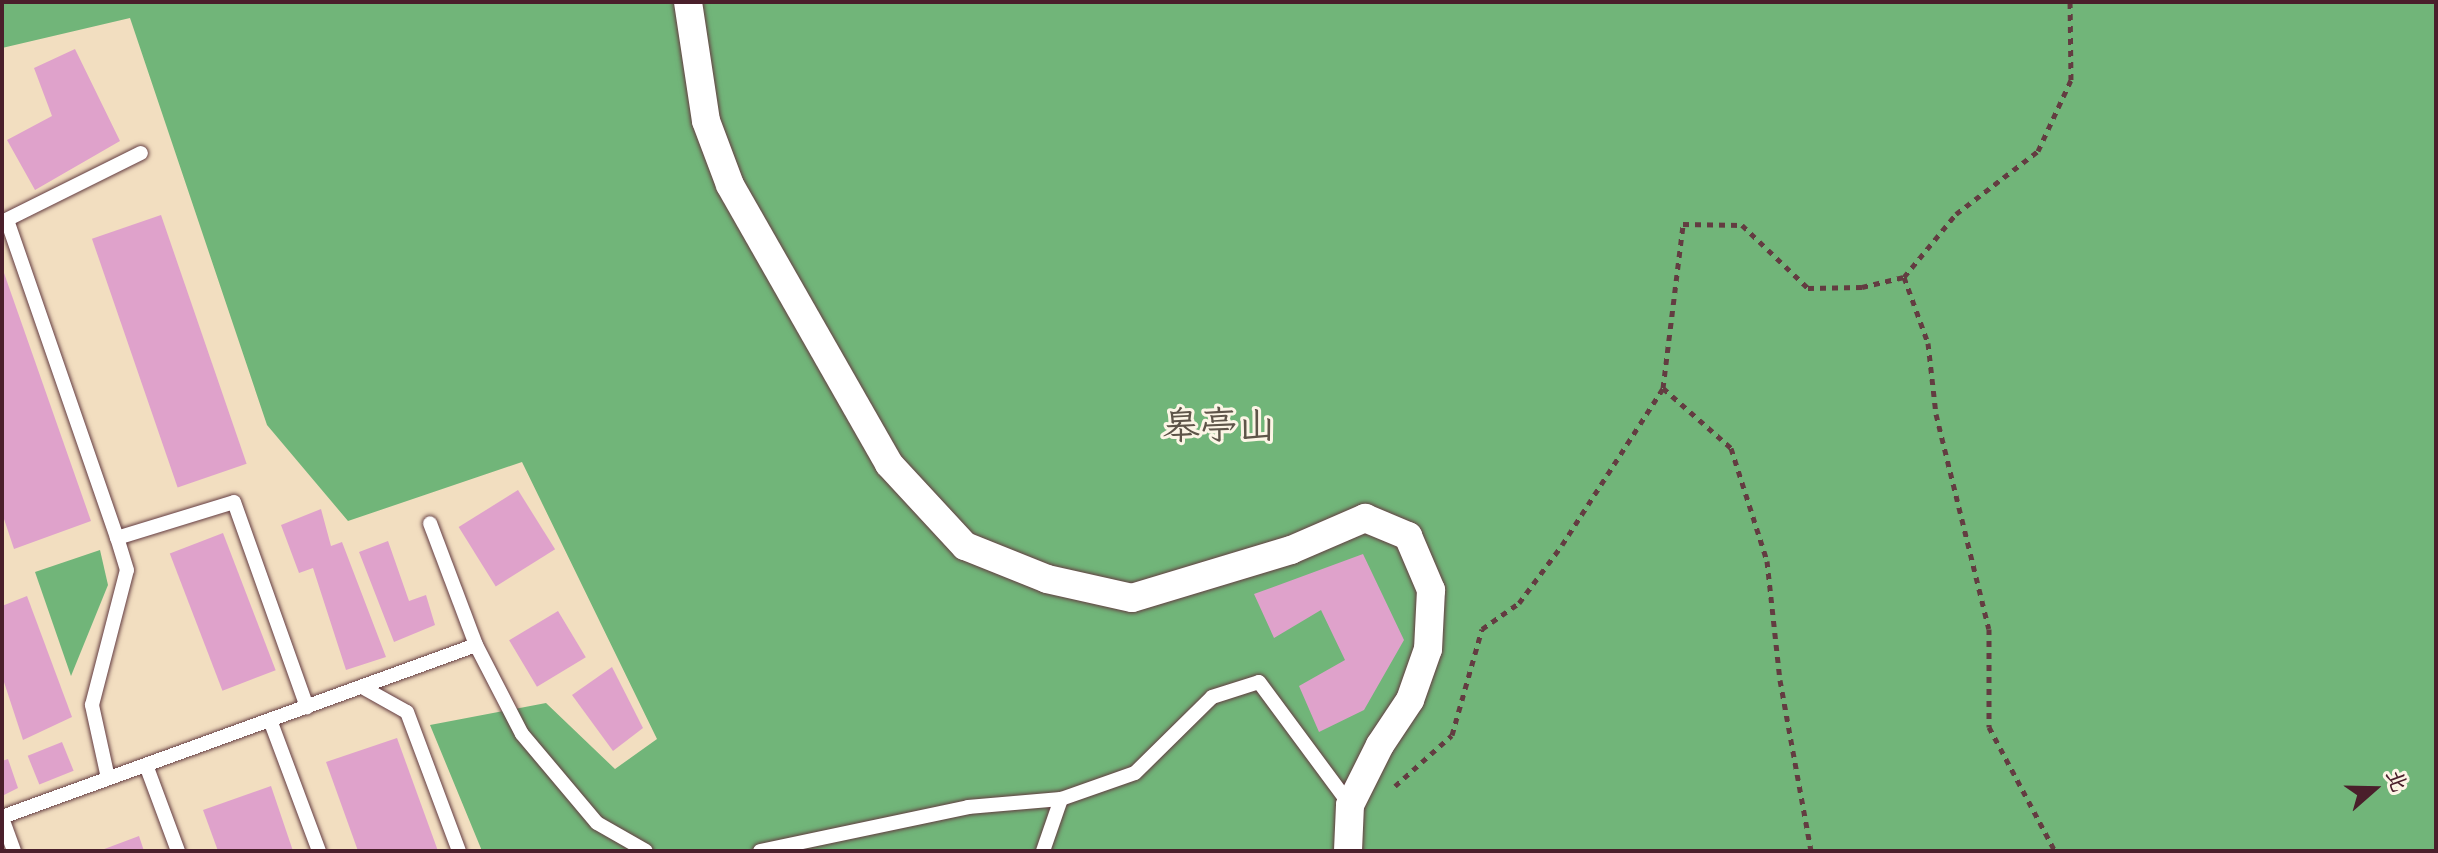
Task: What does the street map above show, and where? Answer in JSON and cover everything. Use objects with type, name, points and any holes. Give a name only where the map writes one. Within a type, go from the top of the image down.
[{"type":"street","points":[[688,2],[706,121],[730,185],[889,464],[965,546],[1047,579],[1132,598],[1291,550],[1365,518],[1408,536],[1431,590],[1428,649],[1410,700],[1380,745],[1350,805],[1348,851]]},
{"type":"lane","points":[[108,778],[92,705],[127,570],[4,221],[141,153]]},
{"type":"lane","points":[[117,538],[234,502],[307,707]]},
{"type":"lane","points":[[430,523],[476,645],[522,734],[597,823],[646,851]]},
{"type":"lane","points":[[14,851],[2,818],[476,645]]},
{"type":"lane","points":[[760,851],[968,807],[1061,799],[1135,773],[1212,697],[1259,682],[1350,805]]},
{"type":"lane","points":[[362,687],[407,712],[459,851]]},
{"type":"lane","points":[[270,720],[319,851]]},
{"type":"lane","points":[[146,765],[178,851]]},
{"type":"lane","points":[[1043,851],[1061,799]]},
{"type":"path","points":[[1350,805],[1403,783],[1452,735],[1482,629],[1519,603],[1562,545],[1663,388],[1683,224],[1742,225],[1808,288],[1862,287],[1904,277],[1956,214],[2038,151],[2071,80],[2070,2]]},
{"type":"path","points":[[1904,277],[1928,343],[1946,458],[1989,629],[1989,727],[2055,851]]},
{"type":"path","points":[[1663,388],[1731,448],[1767,561],[1784,710],[1811,851]]},
{"type":"green space","name":"皋亭山","points":[[2,2],[2436,2],[2436,851],[482,851],[430,725],[546,703],[615,769],[657,739],[522,462],[348,521],[267,425],[130,18],[2,48]]},
{"type":"green space","points":[[100,550],[108,585],[71,676],[35,572]]},
{"type":"building","points":[[75,49],[120,141],[35,190],[7,140],[52,116],[34,68]]},
{"type":"building","points":[[161,215],[247,464],[178,487],[92,239]]},
{"type":"building","points":[[4,273],[91,521],[14,549],[2,513]]},
{"type":"building","points":[[518,490],[555,549],[496,586],[459,527]]},
{"type":"building","points":[[321,509],[331,546],[342,542],[386,657],[346,670],[313,568],[299,573],[281,525]]},
{"type":"building","points":[[223,533],[276,670],[222,691],[170,553]]},
{"type":"building","points":[[388,541],[409,601],[426,595],[435,625],[394,642],[359,552]]},
{"type":"building","points":[[1363,554],[1404,640],[1364,710],[1319,732],[1299,686],[1345,660],[1321,610],[1274,638],[1254,594]]},
{"type":"building","points":[[27,596],[72,717],[23,740],[2,676],[2,606]]},
{"type":"building","points":[[558,611],[586,657],[537,687],[509,640]]},
{"type":"building","points":[[612,667],[643,728],[613,751],[572,695]]},
{"type":"building","points":[[397,738],[438,851],[358,851],[326,762]]},
{"type":"building","points":[[62,742],[74,771],[39,785],[28,756]]},
{"type":"building","points":[[8,759],[18,788],[2,796],[2,761]]},
{"type":"building","points":[[271,786],[293,851],[218,851],[203,810]]},
{"type":"building","points":[[139,836],[144,851],[99,851]]}]
